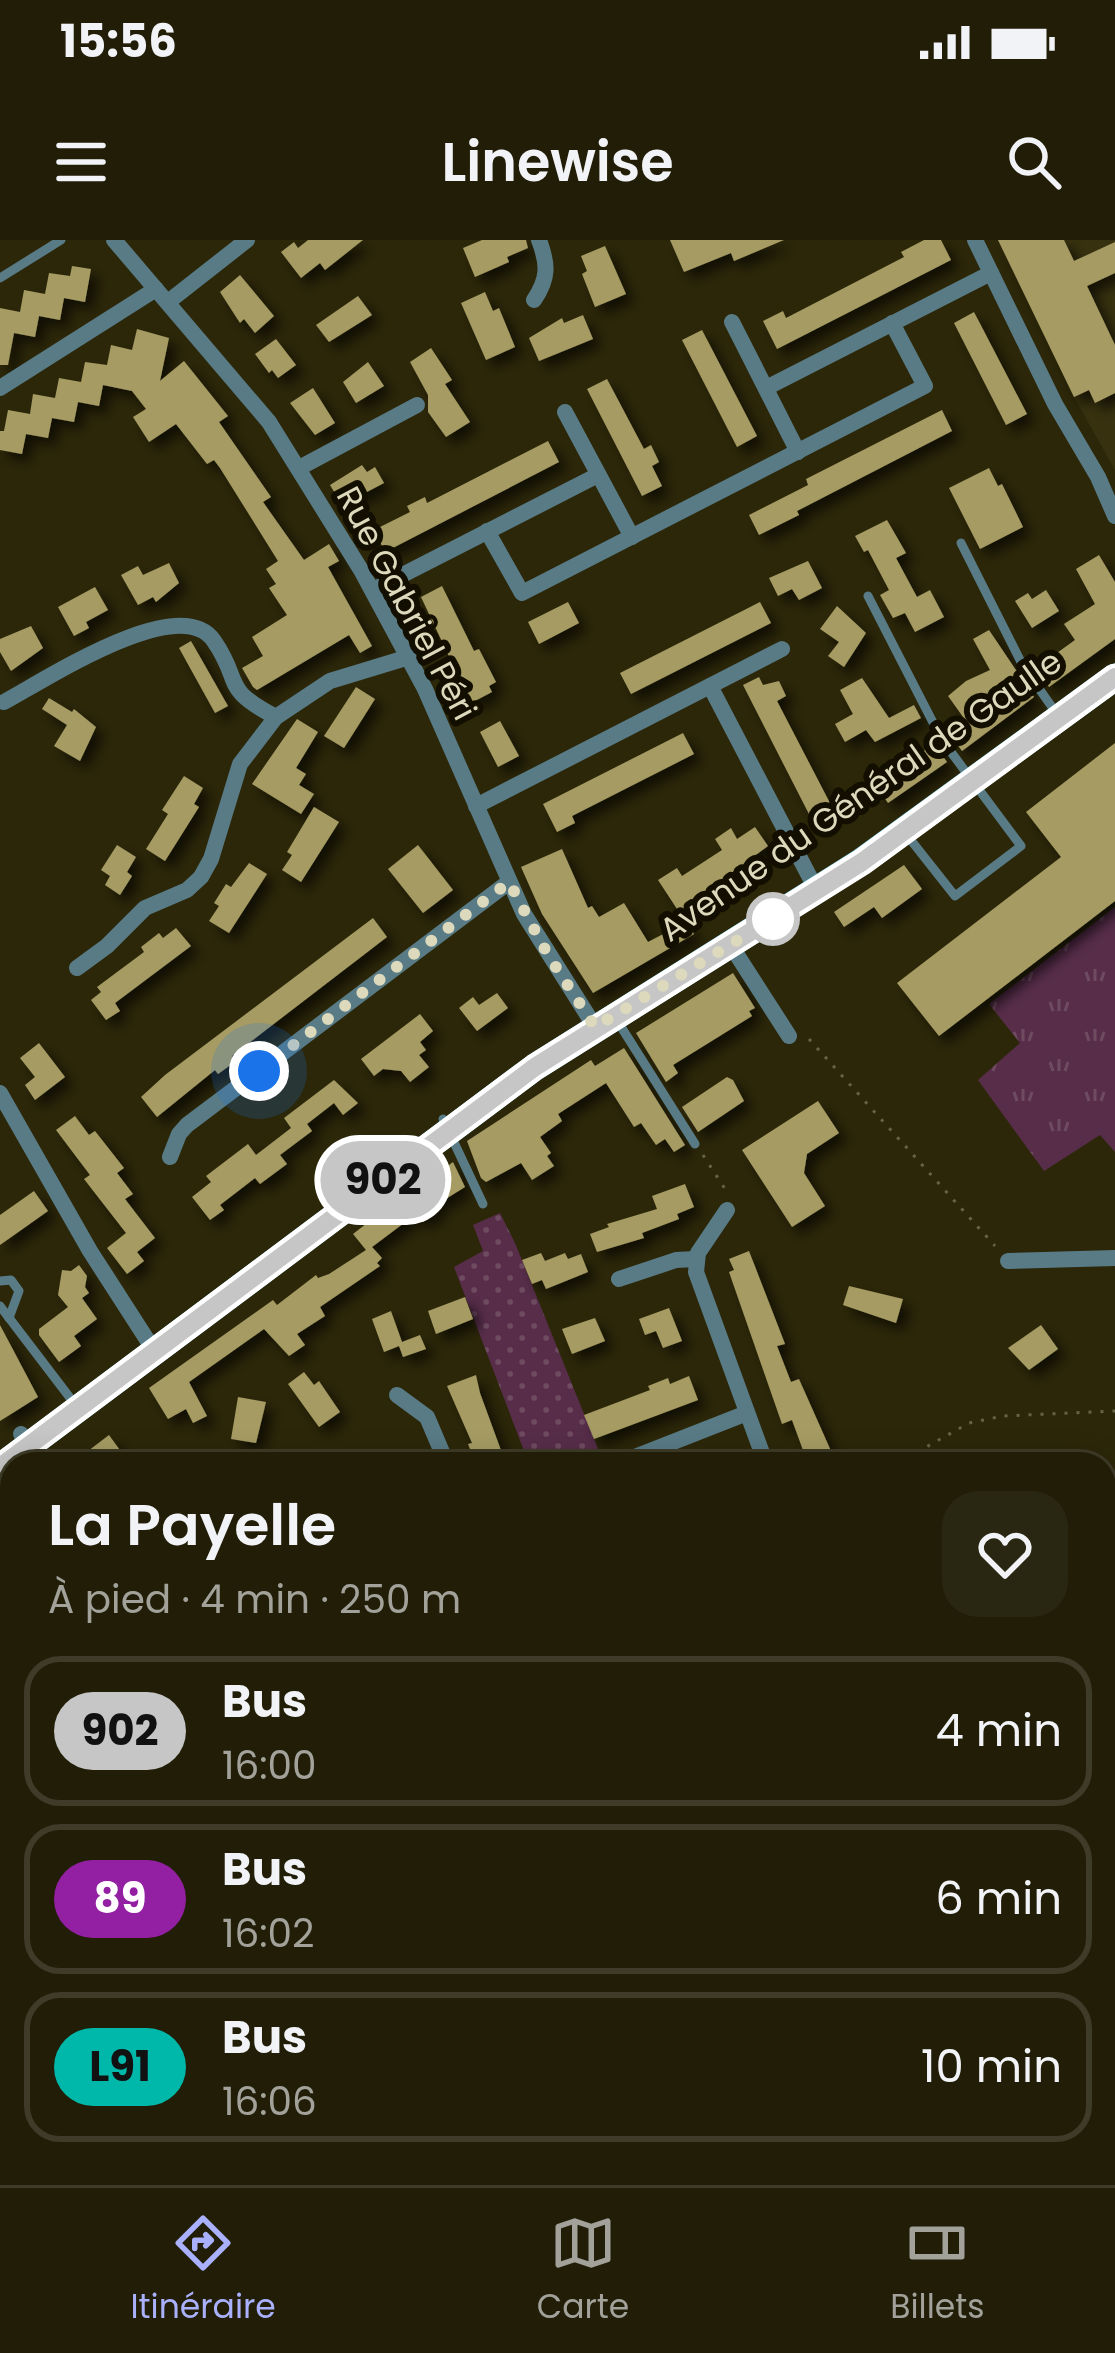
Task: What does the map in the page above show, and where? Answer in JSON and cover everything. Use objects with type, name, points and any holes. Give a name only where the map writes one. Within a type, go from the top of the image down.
[{"type":"main road","name":"Avenue du Général de Gaulle","points":[[814,884],[905,832],[1115,658]]},
{"type":"main road","name":"Avenue du Général de Gaulle","points":[[24,1448],[74,1403],[446,1125],[814,884],[1115,677]]},
{"type":"street","name":"Rue Gabriel Péri","points":[[114,240],[268,422],[299,468],[409,658],[509,882],[548,955],[604,1021]]},
{"type":"street","points":[[0,388],[162,296],[247,240]]},
{"type":"street","points":[[534,300],[548,266],[538,240]]},
{"type":"street","points":[[975,240],[1054,404],[1098,477],[1115,516]]},
{"type":"street","points":[[766,388],[991,273]]},
{"type":"street","points":[[732,322],[798,452]]},
{"type":"street","points":[[487,531],[522,593],[798,452],[925,386],[892,323]]},
{"type":"street","points":[[299,468],[416,405]]},
{"type":"street","points":[[565,412],[632,537]]},
{"type":"street","points":[[373,590],[598,475]]},
{"type":"street","points":[[4,702],[116,642],[174,624],[198,628],[212,638],[237,691],[276,717]]},
{"type":"street","points":[[476,806],[782,649]]},
{"type":"street","points":[[77,968],[145,908],[187,890],[201,878],[240,764],[276,717],[330,680],[409,658]]},
{"type":"street","points":[[710,686],[814,884]]},
{"type":"street","points":[[170,1157],[188,1125],[509,882]]},
{"type":"street","points":[[727,940],[789,1036]]},
{"type":"street","points":[[0,1094],[151,1346]]},
{"type":"street","points":[[727,1210],[696,1258],[698,1279],[762,1452]]},
{"type":"street","points":[[619,1279],[696,1258]]},
{"type":"street","points":[[1008,1261],[1115,1258]]},
{"type":"street","points":[[397,1395],[427,1417],[442,1452]]},
{"type":"street","points":[[648,1452],[748,1413]]},
{"type":"lane","points":[[0,278],[61,240]]},
{"type":"lane","points":[[961,543],[1023,666],[1052,707]]},
{"type":"lane","points":[[868,596],[936,728],[1021,846],[955,896],[905,832]]},
{"type":"lane","points":[[604,1021],[695,1144]]},
{"type":"lane","points":[[446,1125],[483,1204]]},
{"type":"lane","points":[[0,1281],[11,1280],[19,1291],[9,1318]]},
{"type":"lane","points":[[0,1306],[74,1403]]},
{"type":"path","points":[[789,1036],[800,1029],[1008,1261]]},
{"type":"path","points":[[695,1144],[732,1200],[727,1210]]},
{"type":"path","points":[[918,1452],[969,1424],[1004,1416],[1115,1411]]},
{"type":"shaded area","points":[[998,240],[1115,240],[1115,470],[1074,397]]},
{"type":"green space","points":[[1115,907],[1115,1152],[1100,1135],[1044,1171],[978,1080],[1020,1043],[989,1004]]},
{"type":"green space","points":[[500,1213],[599,1452],[524,1452],[454,1267],[483,1251],[473,1225]]},
{"type":"building","points":[[308,240],[363,240],[325,270],[320,263],[301,278],[281,252],[294,242],[298,248]]},
{"type":"building","points":[[482,240],[526,240],[528,248],[475,277],[463,248]]},
{"type":"building","points":[[670,240],[784,240],[734,261],[731,253],[684,272]]},
{"type":"building","points":[[924,240],[941,240],[951,260],[777,349],[763,321],[783,311],[786,318],[904,257],[901,252]]},
{"type":"building","points":[[998,240],[1064,240],[1074,261],[1115,242],[1115,273],[1087,286],[1115,345],[1115,393],[1095,403],[1089,390],[1074,397]]},
{"type":"building","points":[[605,246],[626,294],[595,307],[582,274],[587,271],[581,256]]},
{"type":"building","points":[[72,266],[91,269],[85,302],[64,298],[60,320],[39,316],[35,337],[14,333],[8,365],[0,365],[0,308],[20,312],[24,290],[45,294],[49,273],[70,276]]},
{"type":"building","points":[[240,275],[274,316],[255,333],[244,319],[240,323],[220,292]]},
{"type":"building","points":[[485,292],[493,311],[499,308],[515,347],[486,360],[461,303]]},
{"type":"building","points":[[358,296],[372,315],[329,342],[316,325]]},
{"type":"building","points":[[974,312],[1027,414],[1006,425],[954,323]]},
{"type":"building","points":[[583,315],[593,339],[539,361],[529,338],[562,318],[564,323]]},
{"type":"building","points":[[137,329],[169,338],[160,381],[184,361],[228,416],[219,422],[271,497],[263,502],[304,560],[329,544],[339,561],[328,567],[372,646],[360,653],[349,635],[257,690],[253,687],[242,668],[263,656],[252,637],[287,615],[269,588],[276,584],[266,569],[278,561],[220,468],[214,460],[207,464],[176,424],[149,442],[133,417],[146,409],[132,391],[103,385],[99,406],[78,402],[74,422],[52,418],[48,438],[26,434],[22,454],[0,450],[0,431],[4,431],[8,410],[30,414],[33,394],[55,398],[59,378],[81,382],[85,362],[107,365],[111,345],[132,350]]},
{"type":"building","points":[[702,330],[757,436],[737,447],[682,340]]},
{"type":"building","points":[[276,339],[296,365],[278,378],[255,354]]},
{"type":"building","points":[[431,348],[452,380],[445,384],[470,422],[446,437],[428,412],[428,395],[410,362]]},
{"type":"building","points":[[368,362],[384,386],[356,403],[343,382]]},
{"type":"building","points":[[607,379],[644,449],[651,445],[659,462],[652,466],[662,486],[642,496],[587,389]]},
{"type":"building","points":[[313,388],[335,423],[315,435],[290,403]]},
{"type":"building","points":[[942,410],[952,431],[759,535],[749,515],[808,485],[806,479]]},
{"type":"building","points":[[548,441],[559,462],[385,552],[374,530],[410,512],[407,506],[425,497],[427,503]]},
{"type":"building","points":[[362,465],[367,472],[375,467],[384,483],[342,505],[330,485]]},
{"type":"building","points":[[989,468],[1023,527],[980,549],[949,488]]},
{"type":"building","points":[[887,520],[906,553],[896,558],[917,597],[930,590],[944,617],[915,632],[905,613],[893,618],[880,595],[889,590],[855,536]]},
{"type":"building","points":[[1099,555],[1115,582],[1115,639],[1049,687],[1036,668],[1075,640],[1064,624],[1095,604],[1076,569]]},
{"type":"building","points":[[808,561],[822,588],[799,600],[792,589],[778,596],[769,578]]},
{"type":"building","points":[[169,563],[179,583],[156,602],[153,597],[138,605],[121,575],[138,566],[143,575]]},
{"type":"building","points":[[442,586],[474,651],[479,649],[496,682],[489,686],[492,692],[471,703],[421,597]]},
{"type":"building","points":[[95,587],[108,610],[86,622],[89,628],[74,636],[58,607]]},
{"type":"building","points":[[1046,590],[1059,611],[1032,628],[1015,601],[1028,593],[1032,599]]},
{"type":"building","points":[[568,602],[579,623],[539,644],[528,622]]},
{"type":"building","points":[[760,602],[771,623],[631,694],[620,673]]},
{"type":"building","points":[[837,606],[866,633],[844,667],[828,656],[839,642],[820,629]]},
{"type":"building","points":[[31,626],[43,648],[11,671],[0,652],[0,639]]},
{"type":"building","points":[[989,630],[1034,697],[962,751],[949,733],[966,721],[948,696],[990,670],[973,639]]},
{"type":"building","points":[[191,641],[228,706],[215,713],[179,648]]},
{"type":"building","points":[[759,677],[763,685],[779,681],[786,696],[777,701],[831,805],[810,816],[743,685]]},
{"type":"building","points":[[862,678],[889,718],[914,705],[921,718],[875,742],[866,730],[845,742],[835,724],[853,714],[840,690]]},
{"type":"building","points":[[356,687],[375,699],[344,748],[324,736]]},
{"type":"building","points":[[49,698],[74,709],[96,727],[80,761],[54,746],[67,725],[42,709]]},
{"type":"building","points":[[297,719],[318,732],[296,768],[306,774],[299,785],[314,794],[301,814],[252,784]]},
{"type":"building","points":[[500,721],[519,756],[498,767],[480,732]]},
{"type":"building","points":[[683,733],[694,754],[572,816],[575,823],[557,832],[543,804]]},
{"type":"building","points":[[1115,743],[1115,901],[939,1036],[897,983],[1061,857],[1026,812]]},
{"type":"building","points":[[934,744],[947,762],[888,803],[872,780]]},
{"type":"building","points":[[184,776],[203,788],[194,804],[199,807],[165,861],[146,849],[168,814],[162,810]]},
{"type":"building","points":[[314,807],[339,822],[301,882],[282,870],[292,855],[287,852]]},
{"type":"building","points":[[755,827],[768,846],[681,915],[658,880],[677,868],[682,876],[722,850],[715,839],[731,828],[737,839]]},
{"type":"building","points":[[117,845],[136,857],[127,872],[132,876],[120,895],[105,885],[110,876],[101,870]]},
{"type":"building","points":[[418,845],[453,890],[423,913],[388,869]]},
{"type":"building","points":[[562,849],[588,908],[592,906],[599,917],[624,903],[648,942],[686,922],[694,934],[593,993],[542,914],[521,867]]},
{"type":"building","points":[[249,863],[267,874],[229,933],[209,921],[219,906],[214,903]]},
{"type":"building","points":[[904,865],[922,889],[882,918],[874,907],[844,927],[834,912]]},
{"type":"building","points":[[373,918],[387,937],[232,1056],[236,1061],[218,1074],[215,1070],[157,1117],[141,1097]]},
{"type":"building","points":[[176,928],[191,946],[115,1003],[120,1011],[106,1020],[91,1000],[101,992],[97,987],[144,952],[141,947],[159,933],[163,938]]},
{"type":"building","points":[[733,973],[755,1008],[749,1011],[752,1016],[673,1065],[678,1073],[666,1082],[636,1033]]},
{"type":"building","points":[[497,993],[508,1008],[477,1031],[459,1008],[473,997],[479,1005]]},
{"type":"building","points":[[420,1014],[433,1031],[420,1042],[426,1050],[419,1055],[429,1067],[410,1082],[401,1071],[383,1069],[374,1076],[361,1059]]},
{"type":"building","points":[[39,1043],[65,1077],[35,1100],[25,1085],[35,1077],[20,1058]]},
{"type":"building","points":[[624,1048],[685,1145],[674,1152],[665,1139],[656,1145],[641,1123],[634,1127],[606,1083],[558,1114],[562,1121],[540,1137],[554,1166],[532,1180],[521,1163],[486,1182],[481,1178],[467,1141],[591,1060],[595,1066]]},
{"type":"building","points":[[727,1077],[744,1101],[698,1132],[682,1107]]},
{"type":"building","points":[[334,1080],[358,1103],[343,1115],[334,1103],[307,1124],[312,1131],[280,1155],[287,1164],[260,1184],[255,1178],[220,1205],[224,1210],[210,1220],[192,1197],[211,1182],[206,1176],[248,1144],[256,1155],[291,1128],[284,1118]]},
{"type":"building","points":[[818,1101],[839,1133],[807,1154],[804,1173],[825,1206],[792,1227],[742,1150]]},
{"type":"building","points":[[75,1116],[89,1135],[95,1131],[124,1168],[117,1173],[133,1194],[125,1199],[155,1238],[137,1252],[144,1261],[127,1274],[107,1248],[126,1233],[84,1179],[90,1175],[56,1130]]},
{"type":"building","points":[[453,1162],[465,1187],[436,1205],[439,1209],[423,1222],[416,1214],[372,1247],[382,1258],[377,1263],[380,1266],[320,1307],[325,1316],[297,1334],[305,1345],[289,1356],[264,1329],[189,1382],[207,1416],[193,1423],[186,1409],[168,1419],[149,1388],[273,1300],[277,1305],[316,1275],[329,1274],[366,1250],[353,1234],[443,1164],[445,1168]]},
{"type":"building","points":[[685,1184],[694,1207],[677,1214],[679,1219],[642,1233],[644,1238],[597,1252],[590,1234],[657,1209],[652,1196]]},
{"type":"building","points":[[34,1191],[48,1211],[0,1245],[0,1215]]},
{"type":"building","points":[[749,1251],[785,1344],[777,1346],[791,1382],[799,1379],[831,1452],[804,1452],[792,1420],[782,1424],[729,1272],[734,1270],[729,1259]]},
{"type":"building","points":[[541,1253],[545,1261],[565,1253],[568,1259],[581,1254],[588,1272],[546,1289],[542,1280],[532,1284],[522,1260]]},
{"type":"building","points":[[79,1265],[87,1276],[89,1293],[82,1298],[97,1319],[74,1336],[81,1346],[59,1362],[39,1329],[68,1307],[58,1295],[62,1270]]},
{"type":"building","points":[[849,1286],[903,1299],[896,1323],[843,1305]]},
{"type":"building","points":[[465,1297],[473,1319],[436,1334],[428,1311]]},
{"type":"building","points":[[669,1308],[682,1341],[663,1348],[656,1331],[645,1335],[639,1319]]},
{"type":"building","points":[[391,1311],[402,1342],[420,1335],[426,1349],[403,1357],[399,1346],[384,1352],[372,1319]]},
{"type":"building","points":[[595,1318],[605,1341],[572,1354],[562,1329]]},
{"type":"building","points":[[0,1325],[38,1397],[0,1421]]},
{"type":"building","points":[[1041,1325],[1058,1349],[1029,1370],[1008,1348]]},
{"type":"building","points":[[304,1372],[314,1385],[319,1381],[340,1412],[319,1427],[288,1384]]},
{"type":"building","points":[[476,1375],[502,1452],[471,1452],[468,1444],[472,1443],[447,1386]]},
{"type":"building","points":[[689,1376],[698,1400],[594,1439],[584,1415],[650,1390],[648,1386],[668,1378],[670,1384]]},
{"type":"building","points":[[238,1397],[266,1402],[256,1443],[231,1439]]},
{"type":"building","points":[[109,1435],[121,1452],[89,1452]]},
{"type":"bus line","name":"902","points":[[20,1452],[535,1067],[862,862],[1115,677]]},
{"type":"route","points":[[259,1071],[509,882],[548,955],[595,1027],[779,915],[773,919]]}]
